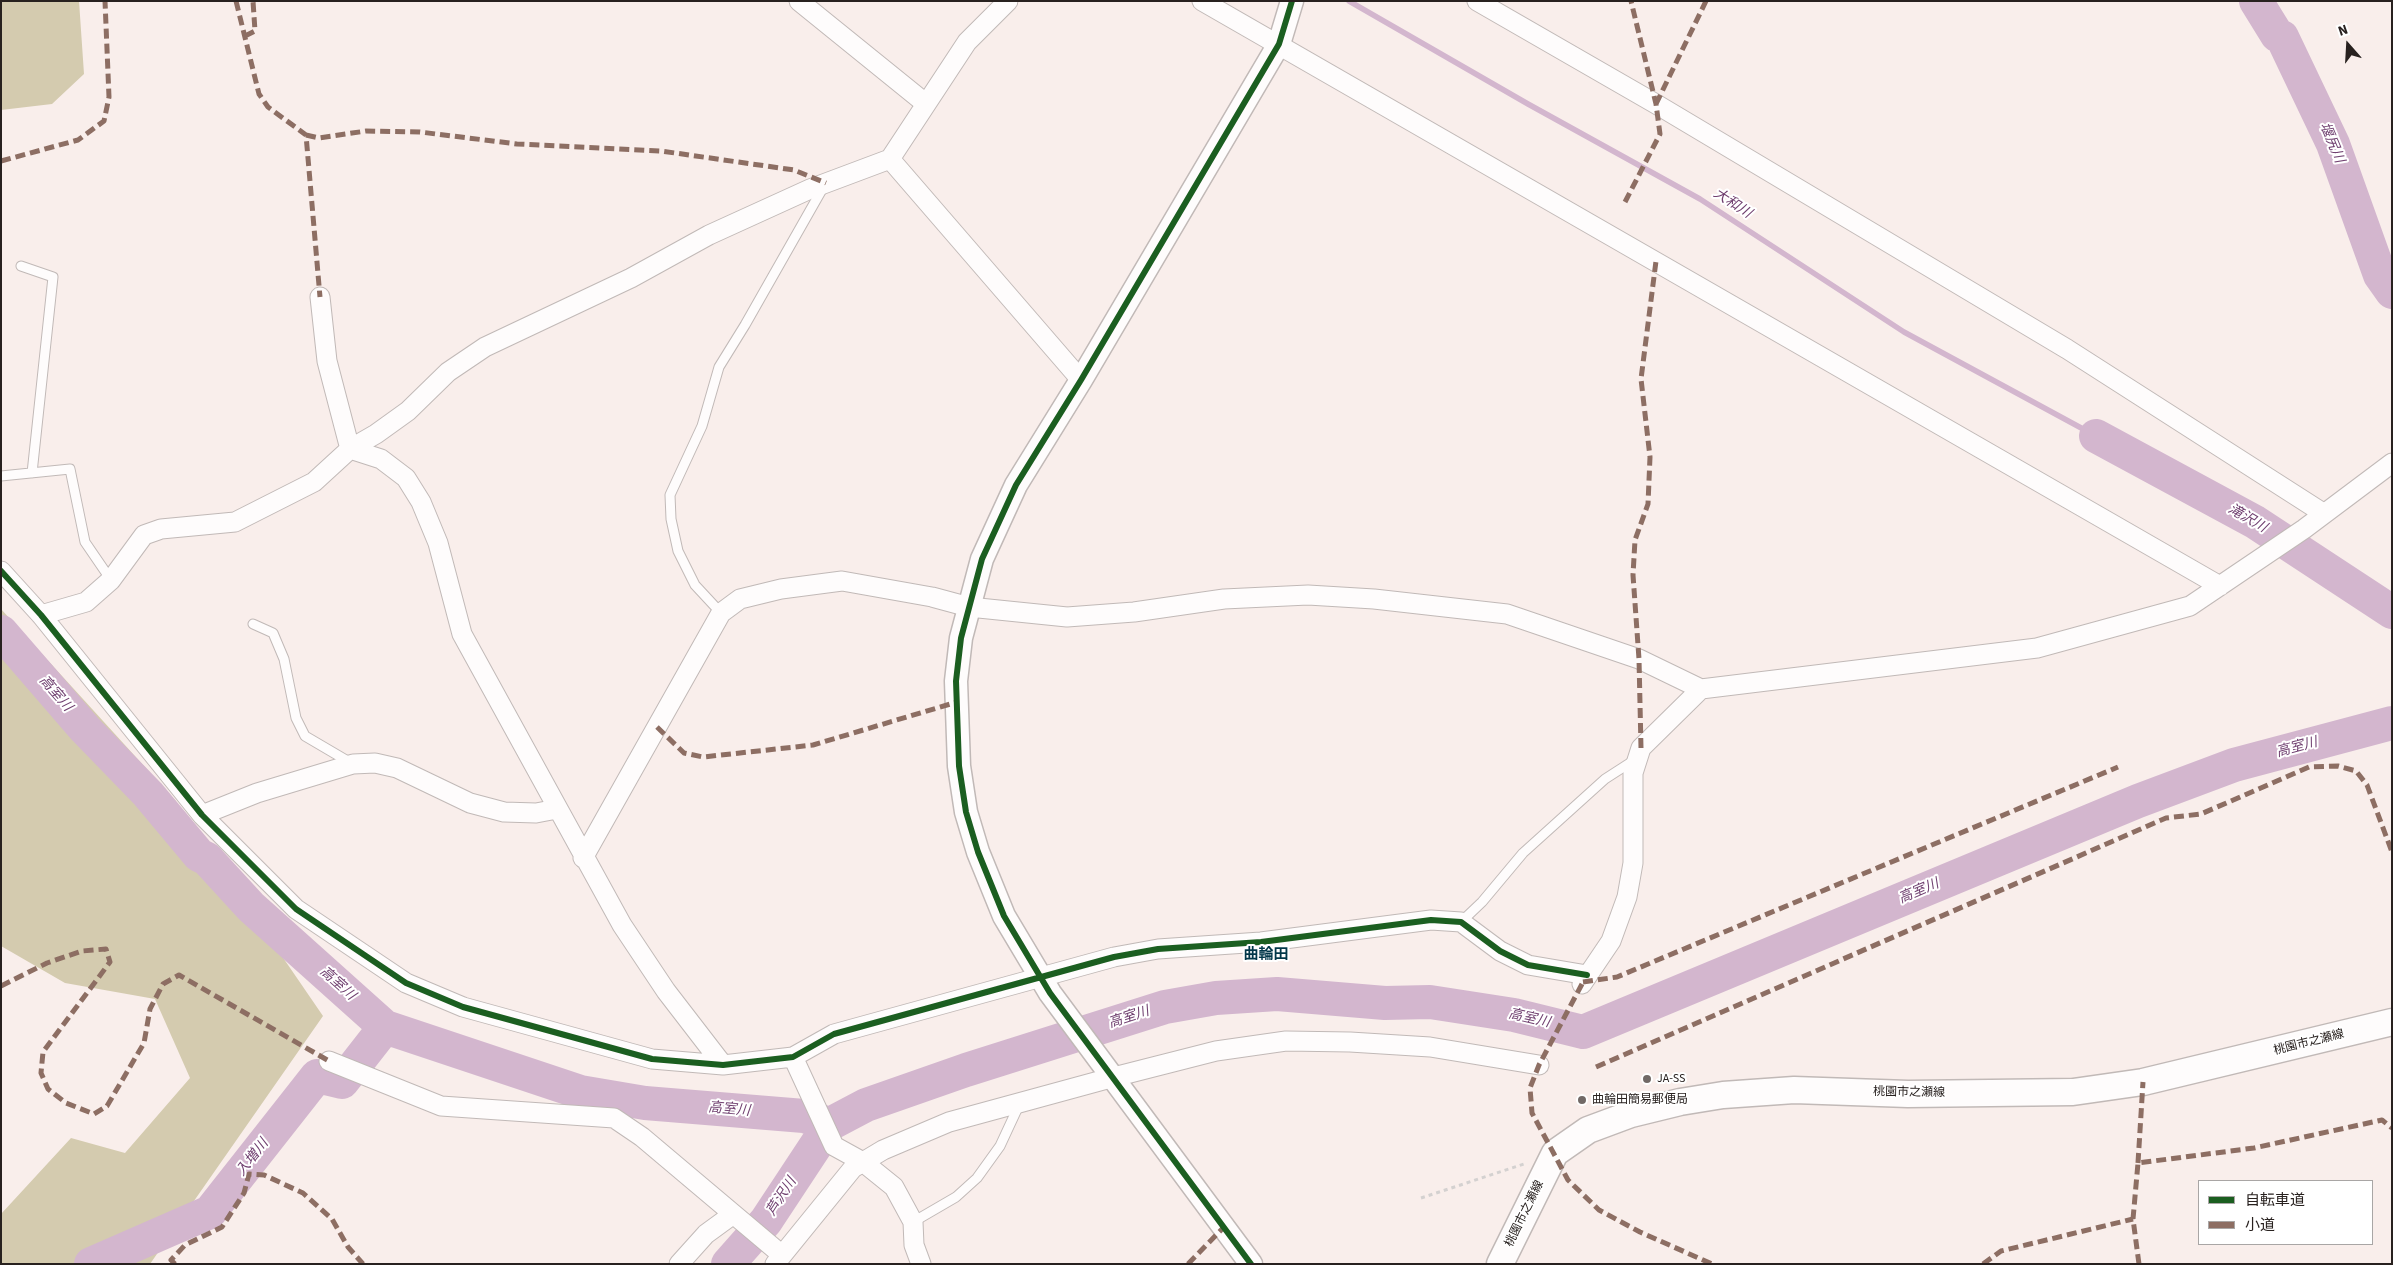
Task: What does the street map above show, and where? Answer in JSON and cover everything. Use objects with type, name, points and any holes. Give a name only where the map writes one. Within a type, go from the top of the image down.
[{"type":"main road","name":"桃園市之瀬線","points":[[1500,1264],[1555,1153],[1588,1130],[1632,1114],[1714,1096],[1794,1090],[1917,1094],[2073,1092],[2143,1082],[2392,1022]]},
{"type":"street","points":[[799,1],[926,103]]},
{"type":"street","points":[[42,615],[86,602],[111,580],[144,535],[161,529],[235,522],[314,482],[350,449],[376,434],[408,411],[448,372],[485,347],[631,278],[709,236],[826,183],[890,160],[967,42],[1008,1]]},
{"type":"street","points":[[1202,1],[1281,36],[2224,584]]},
{"type":"street","points":[[1251,1264],[1046,986],[1004,916],[978,852],[966,812],[959,766],[956,681],[961,638],[982,559],[1016,485],[1081,380],[1281,36],[1292,1]]},
{"type":"street","points":[[1477,1],[1656,104],[2067,349],[2323,513]]},
{"type":"street","points":[[890,160],[1081,380]]},
{"type":"street","points":[[320,297],[327,361],[350,449]]},
{"type":"street","points":[[350,449],[382,459],[406,478],[421,502],[438,543],[462,634],[583,858],[622,925],[660,982],[723,1065]]},
{"type":"street","points":[[583,858],[722,613],[740,600],[781,589],[842,581],[932,597],[969,607],[1067,617],[1134,612],[1224,599],[1308,595],[1374,598],[1507,614],[1638,659],[1701,689],[2038,648],[2190,606],[2304,529],[2392,463]]},
{"type":"street","points":[[1,571],[42,615],[202,814],[296,909],[406,983],[463,1007],[652,1059],[723,1065],[793,1057],[834,1034],[1046,986],[1114,957],[1158,950],[1261,942],[1431,920],[1461,922],[1500,951],[1528,965],[1585,979],[1611,940],[1627,897],[1633,863],[1633,773],[1641,748],[1701,689]]},
{"type":"street","points":[[202,814],[257,793],[353,764],[375,763],[397,768],[470,803],[504,812],[536,813],[557,809]]},
{"type":"street","points":[[329,1061],[441,1106],[614,1118],[642,1138],[736,1218],[777,1256],[853,1168],[883,1150],[949,1122],[1111,1074],[1216,1051],[1286,1041],[1350,1042],[1430,1047],[1539,1065]]},
{"type":"street","points":[[793,1057],[834,1146],[863,1162],[894,1187],[913,1222],[914,1245],[921,1264]]},
{"type":"street","points":[[679,1264],[706,1234],[736,1218]]},
{"type":"lane","points":[[722,613],[695,585],[678,551],[671,519],[670,495],[702,426],[719,367],[826,183]]},
{"type":"lane","points":[[21,266],[53,277],[32,473]]},
{"type":"lane","points":[[1,476],[70,469],[84,542],[111,580]]},
{"type":"lane","points":[[253,624],[273,633],[284,659],[296,718],[305,736],[353,764]]},
{"type":"lane","points":[[1461,922],[1482,902],[1523,853],[1605,779],[1638,758]]},
{"type":"lane","points":[[913,1222],[956,1197],[977,1178],[1000,1146],[1021,1102]]},
{"type":"path","points":[[1421,1198],[1524,1164]]},
{"type":"shaded area","points":[[1,1],[79,1],[84,74],[52,104],[1,110]]},
{"type":"shaded area","points":[[1,609],[175,800],[323,1016],[150,1264],[1,1264],[1,1214],[71,1138],[125,1153],[190,1078],[155,999],[65,983],[1,946]]},
{"type":"waterway","name":"大和川","points":[[1349,1],[1528,104],[1700,199],[1904,332],[2096,436]]},
{"type":"waterway","name":"堰尻川","points":[[2256,1],[2277,35],[2282,37],[2333,144],[2380,275],[2392,292]]},
{"type":"waterway","name":"滝沢川","points":[[2096,436],[2255,522],[2392,612]]},
{"type":"waterway","name":"高室川","points":[[1,632],[85,729],[148,794],[199,855],[207,859],[251,907],[385,1027],[580,1092],[645,1103],[804,1116],[830,1124],[866,1105],[966,1070],[1165,1007],[1216,998],[1277,994],[1385,1003],[1430,1002],[1514,1015],[1583,1032],[2138,801],[2234,765],[2392,723]]},
{"type":"waterway","name":"入増川","points":[[91,1264],[210,1212],[317,1076],[342,1082],[385,1027]]},
{"type":"waterway","name":"芦沢川","points":[[728,1264],[766,1221],[830,1124]]},
{"type":"marked path","points":[[1,161],[78,140],[104,121],[109,97],[105,1]]},
{"type":"marked path","points":[[236,1],[259,94],[268,107],[306,135],[320,297]]},
{"type":"marked path","points":[[245,36],[255,31],[253,1]]},
{"type":"marked path","points":[[1625,202],[1660,134],[1656,104],[1631,1]]},
{"type":"marked path","points":[[1656,104],[1706,1]]},
{"type":"marked path","points":[[306,135],[319,138],[366,131],[420,132],[517,144],[661,151],[794,170],[826,183]]},
{"type":"marked path","points":[[1641,748],[1639,659],[1633,575],[1635,540],[1648,504],[1650,457],[1641,379],[1656,261]]},
{"type":"marked path","points":[[657,727],[684,753],[703,757],[813,745],[957,702]]},
{"type":"marked path","points":[[1596,1067],[2166,818],[2201,814],[2309,767],[2338,766],[2356,771],[2367,785],[2392,852]]},
{"type":"marked path","points":[[1583,982],[1617,977],[2118,767]]},
{"type":"marked path","points":[[1,986],[47,963],[82,951],[106,949],[110,962],[43,1052],[41,1073],[48,1089],[66,1103],[94,1114],[107,1106],[144,1043],[150,1009],[163,984],[179,975],[329,1061]]},
{"type":"marked path","points":[[1582,984],[1539,1065],[1530,1088],[1532,1113],[1568,1180],[1599,1210],[1640,1232],[1712,1264]]},
{"type":"marked path","points":[[2138,1163],[2143,1082]]},
{"type":"marked path","points":[[2139,1264],[2133,1219],[2138,1163],[2254,1148],[2382,1120],[2392,1128]]},
{"type":"marked path","points":[[175,1264],[171,1260],[185,1245],[222,1227],[244,1193],[249,1174],[264,1175],[303,1193],[332,1219],[348,1247],[363,1264]]},
{"type":"marked path","points":[[1983,1264],[2001,1251],[2133,1219]]},
{"type":"marked path","points":[[1188,1264],[1224,1227]]},
{"type":"cycle path","points":[[1251,1264],[1050,993],[1004,916],[978,852],[966,812],[959,766],[956,681],[961,638],[982,559],[1016,485],[1081,380],[1279,44],[1292,1]]},
{"type":"cycle path","points":[[1,571],[41,615],[202,815],[296,909],[406,983],[463,1007],[652,1059],[723,1065],[793,1057],[834,1034],[1114,957],[1158,949],[1261,942],[1431,920],[1461,922],[1500,951],[1528,965],[1587,975]]},
{"type":"place","name":"JA-SS","points":[[1647,1079]]},
{"type":"place","name":"曲輪田簡易郵便局","points":[[1582,1100]]},
{"type":"district","name":"曲輪田","points":[[1266,956]]}]
